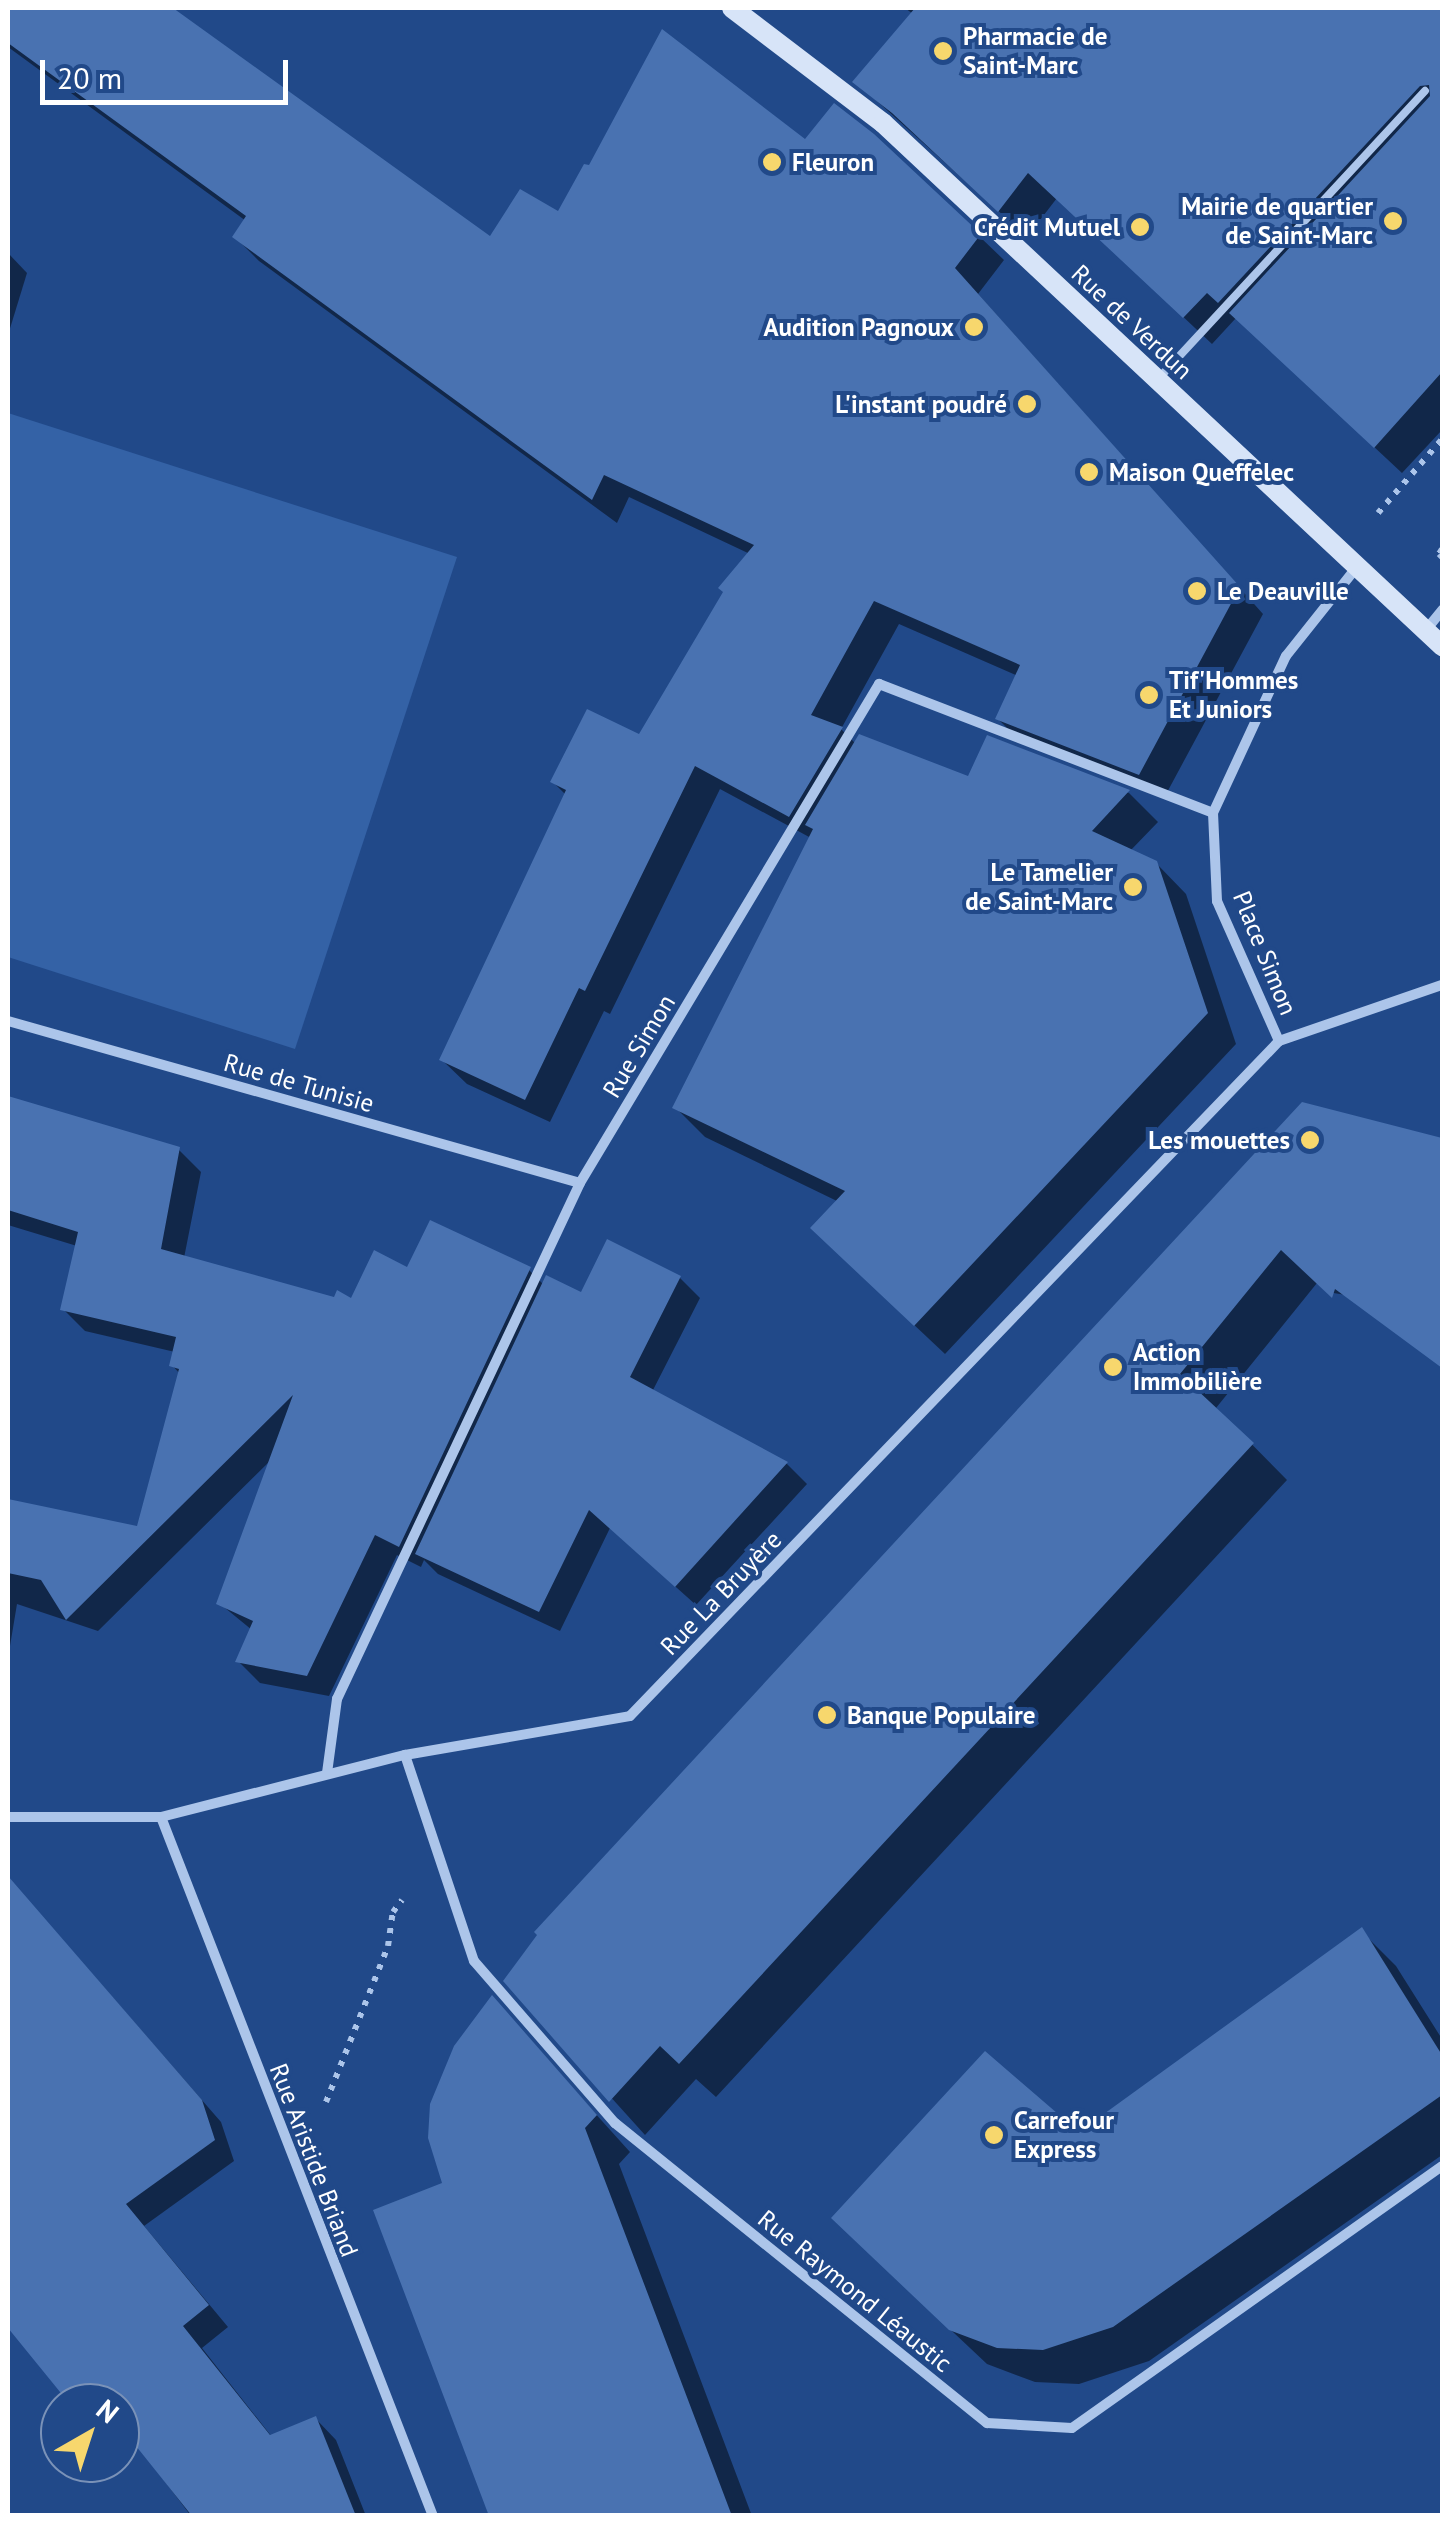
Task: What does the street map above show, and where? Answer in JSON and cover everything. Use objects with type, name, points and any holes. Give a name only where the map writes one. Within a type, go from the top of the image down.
[{"type":"street","name":"Rue de Verdun","points":[[732,8],[883,123],[1442,646]]},
{"type":"street","name":"Place Simon","points":[[1356,568],[1286,656],[1214,813],[1218,901],[1279,1041],[1442,985]]},
{"type":"street","points":[[1426,630],[1442,610]]},
{"type":"street","name":"Rue Simon","points":[[326,1773],[337,1698],[580,1184],[879,684],[1214,813]]},
{"type":"street","name":"Rue de Tunisie","points":[[8,1021],[580,1184]]},
{"type":"street","name":"Rue La Bruyère","points":[[8,1817],[161,1818],[326,1773],[630,1716],[1279,1041]]},
{"type":"street","name":"Rue Raymond Léaustic","points":[[406,1756],[474,1961],[615,2123],[987,2423],[1072,2428],[1442,2166]]},
{"type":"street","name":"Rue Aristide Briand","points":[[161,1818],[433,2516]]},
{"type":"lane","points":[[1157,380],[1426,90]]},
{"type":"path","points":[[1398,490],[1442,439]]},
{"type":"path","points":[[297,2173],[388,1946],[393,1912],[438,1854]]},
{"type":"shaded area","points":[[8,413],[457,557],[295,1049],[8,957]]},
{"type":"building","points":[[8,8],[173,8],[490,236],[520,189],[558,211],[584,164],[589,165],[662,29],[805,139],[834,103],[874,134],[981,234],[955,268],[1240,587],[1139,775],[995,719],[1020,665],[874,601],[811,715],[843,727],[789,817],[695,766],[585,991],[579,988],[525,1100],[439,1060],[566,790],[550,782],[587,709],[639,734],[723,592],[718,588],[754,545],[604,475],[592,500],[232,237],[246,216],[8,43]]},
{"type":"building","points":[[915,8],[1442,8],[1442,372],[1374,448],[1229,313],[1430,96],[1429,85],[1420,86],[1218,303],[1207,293],[1183,318],[1028,173],[998,212],[892,113],[852,82]]},
{"type":"building","points":[[859,734],[968,776],[987,735],[1130,790],[1092,831],[1157,861],[1208,1013],[914,1326],[810,1228],[845,1191],[672,1108],[813,829],[805,825]]},
{"type":"building","points":[[8,1096],[180,1147],[161,1249],[334,1297],[337,1290],[351,1298],[374,1250],[407,1267],[430,1220],[531,1267],[399,1547],[375,1535],[307,1676],[235,1662],[253,1621],[216,1604],[293,1395],[66,1620],[41,1580],[8,1573],[8,1499],[137,1526],[179,1369],[169,1366],[176,1337],[60,1310],[78,1232],[8,1210]]},
{"type":"building","points":[[1302,1102],[1442,1138],[1442,1368],[1335,1289],[1332,1298],[1281,1250],[1180,1374],[1254,1443],[679,2064],[660,2046],[609,2102],[503,1981],[537,1935],[534,1932]]},
{"type":"building","points":[[607,1239],[681,1276],[630,1377],[788,1462],[675,1587],[589,1510],[539,1612],[415,1554],[546,1275],[581,1292]]},
{"type":"building","points":[[8,1876],[202,2100],[215,2140],[126,2204],[209,2305],[183,2326],[270,2435],[316,2416],[356,2516],[192,2516],[140,2451],[140,2383],[53,2383],[8,2328]]},
{"type":"building","points":[[1362,1927],[1442,2055],[1442,2095],[1113,2327],[1043,2350],[997,2348],[949,2330],[831,2218],[985,2051],[1079,2132]]},
{"type":"building","points":[[492,1995],[597,2115],[585,2128],[732,2516],[489,2516],[373,2210],[442,2183],[428,2138],[430,2104],[454,2046]]},
{"type":"place","name":"Pharmacie de Saint-Marc","points":[[943,51]]},
{"type":"place","name":"Fleuron","points":[[772,162]]},
{"type":"place","name":"Mairie de quartier de Saint-Marc","points":[[1393,221]]},
{"type":"place","name":"Crédit Mutuel","points":[[1140,227]]},
{"type":"place","name":"Audition Pagnoux","points":[[974,327]]},
{"type":"place","name":"L'instant poudré","points":[[1027,404]]},
{"type":"place","name":"Maison Queffelec","points":[[1089,472]]},
{"type":"place","name":"Le Deauville","points":[[1197,591]]},
{"type":"place","name":"Tif'Hommes Et Juniors","points":[[1149,695]]},
{"type":"place","name":"Le Tamelier de Saint-Marc","points":[[1133,887]]},
{"type":"place","name":"Les mouettes","points":[[1310,1140]]},
{"type":"place","name":"Action Immobilière","points":[[1113,1367]]},
{"type":"place","name":"Banque Populaire","points":[[827,1715]]},
{"type":"place","name":"Carrefour Express","points":[[994,2135]]}]
